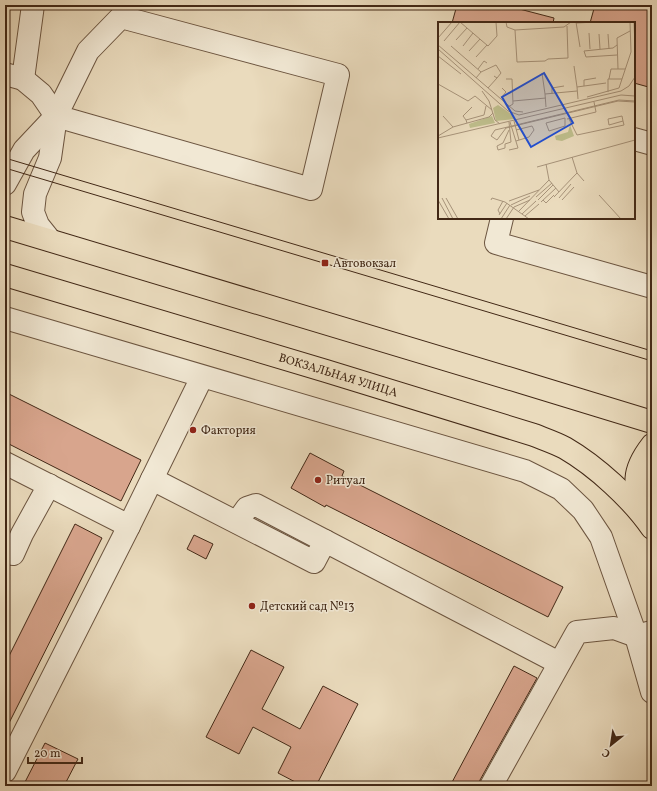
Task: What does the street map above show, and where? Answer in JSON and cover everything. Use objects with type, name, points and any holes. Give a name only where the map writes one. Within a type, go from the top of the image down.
[{"type":"main road","points":[[5,227],[652,422]]},
{"type":"main road","name":"ВОКЗАЛЬНАЯ УЛИЦА","points":[[5,275],[534,435],[564,448],[588,463],[616,487],[649,524]]},
{"type":"main road","name":"ВОКЗАЛЬНАЯ УЛИЦА","points":[[649,524],[637,493],[636,477],[639,464],[652,445]]},
{"type":"lane","points":[[5,184],[24,150],[56,116],[88,51],[121,17],[338,75],[311,188],[56,116],[41,94],[14,77],[33,5]]},
{"type":"lane","points":[[50,240],[38,226],[33,212],[35,194],[50,158],[56,116]]},
{"type":"lane","points":[[635,139],[652,144]]},
{"type":"lane","points":[[502,219],[496,243],[652,287]]},
{"type":"lane","points":[[5,318],[525,471],[561,489],[583,510],[601,537],[644,634],[652,692]]},
{"type":"lane","points":[[5,771],[129,526],[202,376]]},
{"type":"lane","points":[[5,464],[50,485],[129,526]]},
{"type":"lane","points":[[152,479],[314,562],[325,541],[559,663]]},
{"type":"lane","points":[[5,550],[13,554],[22,534],[50,485]]},
{"type":"lane","points":[[491,786],[577,632],[614,628],[644,634]]},
{"type":"building","points":[[457,5],[504,5],[554,18],[553,22],[452,22]]},
{"type":"building","points":[[595,5],[652,5],[652,88],[635,83],[635,22],[590,22]]},
{"type":"building","points":[[5,392],[141,460],[121,501],[5,442]]},
{"type":"building","points":[[310,453],[344,471],[342,476],[563,587],[548,617],[326,505],[325,507],[291,488]]},
{"type":"building","points":[[75,524],[102,538],[5,731],[5,664]]},
{"type":"building","points":[[194,535],[213,544],[206,559],[187,549]]},
{"type":"building","points":[[251,650],[284,667],[262,709],[300,729],[323,686],[358,704],[316,786],[303,786],[278,773],[291,747],[253,727],[239,754],[206,737]]},
{"type":"building","points":[[514,666],[537,678],[480,780],[479,786],[450,786]]},
{"type":"building","points":[[45,743],[78,759],[64,786],[23,786]]},
{"type":"tram line","points":[[5,158],[652,351]]},
{"type":"tram line","points":[[5,168],[652,361]]},
{"type":"place","name":"Автовокзал","points":[[325,263]]},
{"type":"place","name":"Фактория","points":[[193,430]]},
{"type":"place","name":"Ритуал","points":[[318,480]]},
{"type":"place","name":"Детский сад №13","points":[[252,606]]}]
